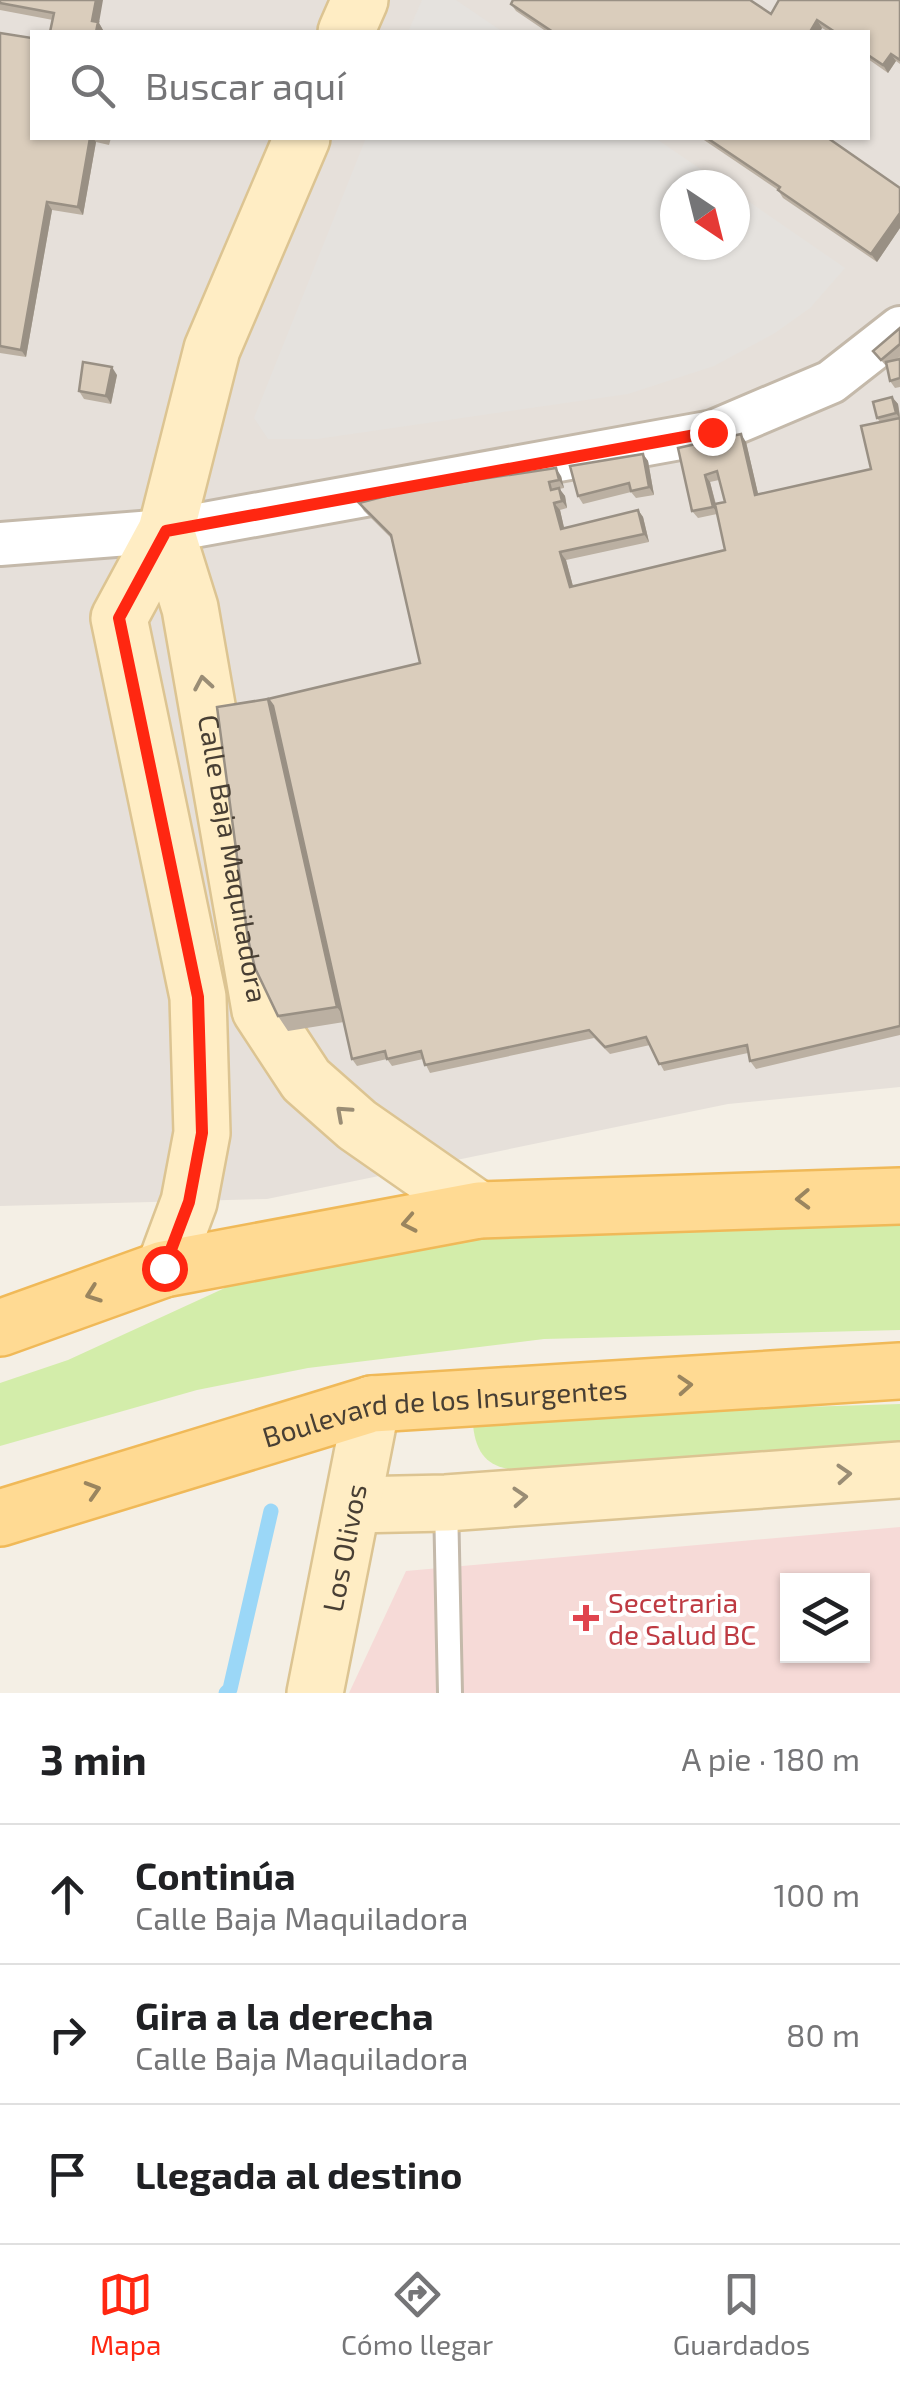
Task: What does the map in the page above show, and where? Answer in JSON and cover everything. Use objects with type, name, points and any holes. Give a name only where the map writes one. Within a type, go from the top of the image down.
[{"type":"main road","points":[[0,1328],[164,1268],[479,1210],[900,1196]]},
{"type":"main road","name":"Boulevard de los Insurgentes","points":[[0,1518],[372,1404],[900,1372]]},
{"type":"street","points":[[347,30],[360,0]]},
{"type":"street","points":[[164,1268],[189,1202],[202,1133],[198,997],[119,618],[166,531],[212,350],[301,140]]},
{"type":"street","points":[[0,544],[166,531],[712,432],[831,382],[900,328]]},
{"type":"street","name":"Calle Baja Maquiladora","points":[[166,531],[190,608],[260,1010],[306,1080],[357,1125],[479,1210]]},
{"type":"street","name":"Los Olivos","points":[[316,1693],[372,1404]]},
{"type":"street","points":[[353,1505],[446,1503],[900,1470]]},
{"type":"lane","points":[[446,1503],[450,1693]]},
{"type":"shaded area","points":[[0,0],[900,0],[900,1087],[728,1104],[267,1199],[0,1206]]},
{"type":"shaded area","points":[[422,0],[456,0],[500,30],[409,30]]},
{"type":"shaded area","points":[[365,140],[658,140],[702,170],[660,170],[660,260],[750,260],[750,202],[845,268],[810,308],[775,333],[714,366],[628,394],[317,439],[268,439],[254,418]]},
{"type":"shaded area","name":"Secetraria de Salud BC","points":[[900,1527],[900,1693],[349,1693],[406,1571]]},
{"type":"green space","points":[[900,1216],[900,1330],[544,1339],[308,1368],[197,1390],[0,1446],[0,1383],[68,1360],[227,1287],[319,1262],[441,1236]]},
{"type":"green space","points":[[900,1404],[900,1454],[534,1472],[492,1463],[479,1449],[473,1425],[538,1415]]},
{"type":"building","points":[[96,0],[92,21],[98,22],[96,30],[50,30],[54,13],[0,3]]},
{"type":"building","points":[[513,0],[750,0],[771,14],[779,0],[900,0],[900,60],[891,54],[883,65],[870,56],[870,30],[832,30],[817,20],[811,30],[550,30],[511,4]]},
{"type":"building","points":[[0,33],[30,38],[30,140],[90,140],[78,207],[47,202],[21,350],[0,346]]},
{"type":"building","points":[[710,140],[831,140],[900,188],[900,213],[871,254],[778,190],[780,187]]},
{"type":"building","points":[[900,328],[900,344],[881,360],[873,351]]},
{"type":"building","points":[[900,359],[900,378],[890,381],[886,362]]},
{"type":"building","points":[[83,362],[112,367],[106,396],[79,391]]},
{"type":"building","points":[[892,397],[896,413],[877,418],[873,402]]},
{"type":"building","points":[[900,418],[900,1026],[750,1061],[747,1045],[659,1064],[646,1037],[605,1047],[589,1030],[425,1065],[421,1051],[387,1059],[385,1051],[352,1059],[273,706],[268,699],[420,663],[391,535],[359,503],[440,482],[442,485],[556,468],[559,480],[549,482],[551,490],[559,488],[562,501],[554,503],[561,529],[638,510],[644,534],[560,552],[570,587],[725,550],[715,504],[725,502],[717,471],[705,475],[713,507],[692,511],[678,448],[741,434],[755,495],[871,469],[861,426]]},
{"type":"building","points":[[643,454],[649,487],[631,491],[629,483],[578,496],[570,466]]},
{"type":"building","points":[[268,699],[337,1007],[278,1016],[255,968],[248,939],[217,707]]},
{"type":"waterway","points":[[226,1693],[271,1511]]},
{"type":"place","name":"Secetraria de Salud BC","points":[[586,1618]]},
{"type":"route","points":[[164,1268],[189,1202],[202,1133],[198,997],[119,618],[166,531],[712,432]]}]
